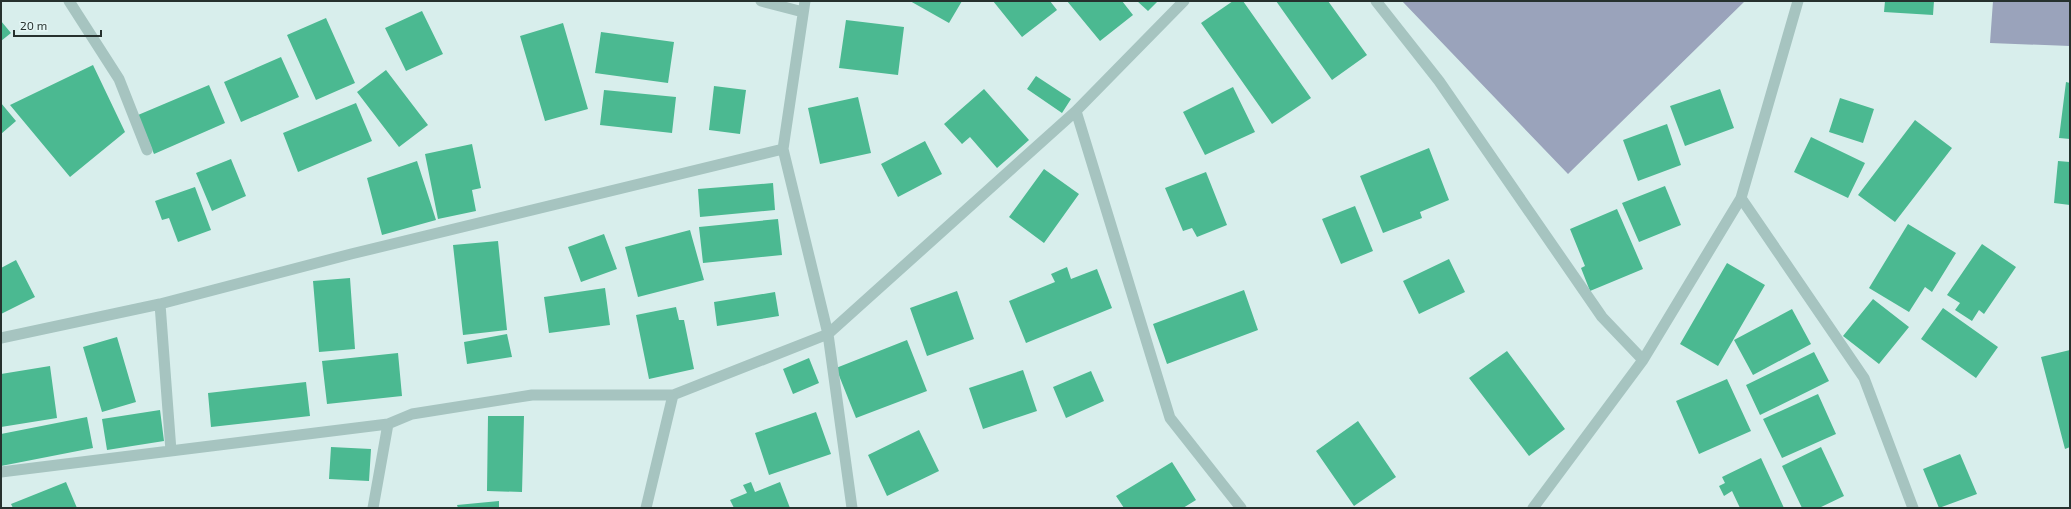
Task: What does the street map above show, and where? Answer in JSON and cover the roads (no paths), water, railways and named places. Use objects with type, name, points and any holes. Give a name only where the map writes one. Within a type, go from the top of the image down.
[{"type":"street","points":[[69,1],[119,79],[147,150]]},
{"type":"street","points":[[760,1],[803,12]]},
{"type":"street","points":[[805,1],[782,149],[828,334],[852,508]]},
{"type":"street","points":[[1,472],[388,424],[412,414],[532,395],[673,395],[828,334],[1076,111],[1184,1]]},
{"type":"street","points":[[1376,1],[1440,81],[1602,317],[1643,360]]},
{"type":"street","points":[[1533,508],[1643,360],[1741,198],[1798,1]]},
{"type":"street","points":[[1076,111],[1170,418],[1241,508]]},
{"type":"street","points":[[1,338],[160,304],[351,254],[782,149]]},
{"type":"street","points":[[1741,198],[1864,378],[1914,508]]},
{"type":"street","points":[[160,304],[171,451]]},
{"type":"street","points":[[646,508],[673,395]]},
{"type":"street","points":[[373,508],[388,424]]}]
